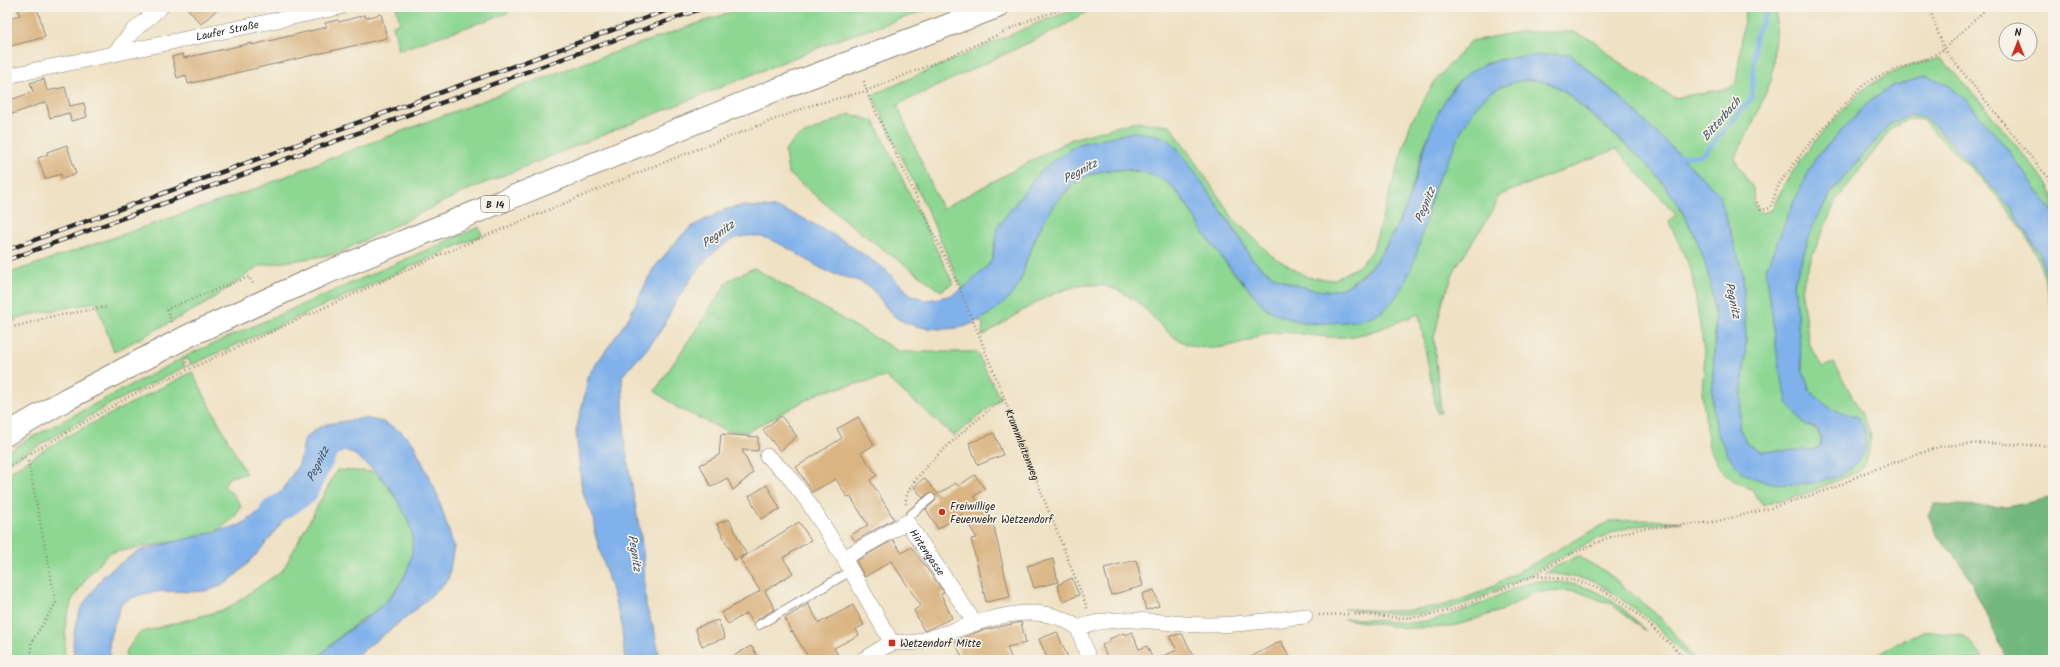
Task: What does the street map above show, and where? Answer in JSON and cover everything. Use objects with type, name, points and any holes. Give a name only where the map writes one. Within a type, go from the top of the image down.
[{"type":"main road","name":"B 14","points":[[7,434],[66,399],[188,336],[322,275],[773,91],[997,7]]},
{"type":"street","points":[[114,54],[132,32],[161,7]]},
{"type":"street","name":"Laufer Straße","points":[[7,76],[340,7]]},
{"type":"street","points":[[767,456],[788,475],[847,565],[892,643]]},
{"type":"street","name":"Hirtengasse","points":[[847,565],[909,519],[975,623]]},
{"type":"street","points":[[863,660],[892,643],[916,643],[975,623],[1030,612],[1052,615],[1069,622],[1078,628],[1089,660]]},
{"type":"street","points":[[1078,628],[1093,622],[1126,621],[1209,625],[1239,624],[1305,616]]},
{"type":"lane","points":[[909,519],[931,498]]},
{"type":"lane","points":[[759,625],[847,565]]},
{"type":"path","points":[[7,467],[128,397],[442,254],[657,165],[812,105],[866,90],[947,58],[1034,18],[1070,7]]},
{"type":"path","points":[[1929,7],[1944,49],[2047,177],[2053,187]]},
{"type":"path","points":[[1757,202],[1761,210],[1770,208],[1779,184],[1805,148],[1823,127],[1870,80],[1929,58],[1944,49],[1988,7]]},
{"type":"path","name":"Krummleitenweg","points":[[864,81],[866,90],[958,285],[1093,622]]},
{"type":"path","points":[[171,322],[167,310],[174,306],[249,277],[253,284]]},
{"type":"path","points":[[7,329],[49,317],[108,306]]},
{"type":"path","points":[[186,362],[190,368]]},
{"type":"path","points":[[909,519],[904,499],[916,480],[944,449],[1004,398]]},
{"type":"path","points":[[1305,616],[1352,614],[1400,618],[1421,617],[1452,610],[1533,576],[1569,555],[1607,538],[1638,529],[1714,522],[1772,508],[1834,488],[1864,473],[1942,446],[1984,443],[2053,446]]},
{"type":"path","points":[[28,461],[56,603],[32,643],[32,660]]},
{"type":"path","points":[[1533,576],[1576,580],[1610,593],[1639,615],[1686,660]]},
{"type":"green space","points":[[396,7],[506,7],[508,13],[399,50],[393,25],[400,23]]},
{"type":"green space","points":[[745,7],[937,7],[840,39],[470,189],[336,254],[259,266],[205,304],[114,352],[96,302],[34,314],[7,323],[7,274],[255,189],[328,159],[567,69]]},
{"type":"green space","points":[[1084,7],[1095,7],[1060,28],[897,105],[942,209],[1072,139],[1133,122],[1170,125],[1233,218],[1272,256],[1307,277],[1333,280],[1359,266],[1373,249],[1411,122],[1435,81],[1471,41],[1519,32],[1573,32],[1593,40],[1617,61],[1674,98],[1730,88],[1736,83],[1746,7],[1777,7],[1772,78],[1754,121],[1734,159],[1753,188],[1754,204],[1761,213],[1772,210],[1789,177],[1811,146],[1862,91],[1889,74],[1920,63],[1940,58],[1976,96],[2044,180],[2053,196],[2053,212],[2006,147],[1967,101],[1928,76],[1892,86],[1873,98],[1816,157],[1771,300],[1774,327],[1805,424],[1815,429],[1820,437],[1821,445],[1814,450],[1761,451],[1747,443],[1739,428],[1746,343],[1743,273],[1699,174],[1625,102],[1570,54],[1505,59],[1486,63],[1456,84],[1444,102],[1424,146],[1408,202],[1392,235],[1376,262],[1350,284],[1339,290],[1318,291],[1295,285],[1270,275],[1252,259],[1237,233],[1177,148],[1169,142],[1154,135],[1139,133],[1079,144],[1052,163],[1032,183],[1014,206],[994,244],[993,257],[987,268],[975,280],[962,289],[930,216],[872,95],[1047,19]]},
{"type":"green space","points":[[1522,79],[1542,80],[1561,89],[1646,163],[1672,194],[1701,247],[1711,283],[1715,322],[1712,405],[1783,484],[1837,476],[1850,469],[1863,454],[1858,417],[1831,410],[1810,391],[1802,368],[1794,283],[1813,226],[1831,193],[1889,125],[1909,115],[1922,117],[1937,128],[2010,206],[2040,255],[2053,300],[2053,316],[2038,260],[2030,243],[2007,209],[1980,178],[1922,120],[1908,119],[1892,128],[1836,201],[1813,254],[1801,289],[1809,343],[1822,367],[1834,363],[1863,416],[1871,434],[1868,456],[1860,471],[1802,495],[1763,505],[1751,489],[1734,481],[1720,469],[1709,447],[1702,392],[1705,357],[1691,269],[1669,222],[1676,214],[1616,149],[1498,196],[1494,209],[1456,267],[1443,300],[1434,338],[1441,413],[1437,413],[1419,314],[1374,331],[1355,336],[1326,337],[1278,332],[1269,333],[1230,346],[1209,348],[1193,346],[1179,340],[1146,310],[1125,294],[1104,286],[1083,285],[1063,290],[1042,299],[982,336],[983,324],[978,320],[1005,302],[1019,284],[1027,258],[1046,215],[1077,180],[1101,171],[1125,170],[1147,173],[1165,180],[1180,196],[1229,268],[1267,309],[1291,318],[1315,324],[1400,289],[1411,268],[1436,184],[1464,123],[1478,102],[1497,88]]},
{"type":"green space","points":[[850,114],[874,121],[953,283],[941,291],[861,233],[788,173],[785,151],[796,138]]},
{"type":"green space","points":[[479,227],[482,235],[191,365],[188,358],[182,361],[185,367],[112,403],[7,464],[7,452],[25,441],[192,353]]},
{"type":"green space","points":[[754,268],[900,352],[977,352],[1000,399],[954,436],[886,377],[821,392],[747,432],[726,431],[678,408],[655,391],[729,280]]},
{"type":"green space","points":[[192,372],[246,474],[229,477],[224,486],[233,494],[241,506],[234,518],[217,531],[183,540],[109,553],[87,577],[72,600],[66,621],[64,660],[7,660],[7,474],[60,440]]},
{"type":"green space","points":[[337,470],[376,472],[399,503],[410,523],[414,546],[412,557],[397,588],[380,607],[338,638],[317,660],[128,660],[125,653],[139,633],[227,609],[283,570]]},
{"type":"green space","points":[[2053,497],[2053,656],[2035,660],[2007,660],[1970,579],[1959,561],[1938,537],[1928,515],[1935,504],[2008,507]]},
{"type":"green space","points":[[1654,520],[1682,522],[1637,526],[1611,533],[1502,588],[1457,606],[1423,614],[1388,614],[1343,609],[1402,611],[1445,605],[1481,592],[1610,521]]},
{"type":"green space","points":[[1578,556],[1606,572],[1663,620],[1695,660],[1690,660],[1648,618],[1595,581],[1545,572]]},
{"type":"green space","points":[[1537,581],[1571,584],[1598,592],[1622,608],[1646,631],[1611,604],[1576,591],[1536,592],[1503,610],[1451,627],[1405,628],[1344,619],[1364,619],[1406,623],[1432,620],[1463,611],[1513,589]]},
{"type":"green space","points":[[1924,631],[1964,636],[1983,656],[1980,660],[1870,660],[1895,644]]},
{"type":"water","points":[[1570,54],[1625,102],[1719,194],[1743,273],[1746,343],[1739,428],[1747,443],[1761,451],[1814,450],[1821,445],[1821,437],[1817,429],[1805,424],[1788,404],[1779,368],[1766,269],[1794,201],[1816,157],[1873,98],[1892,86],[1928,76],[1950,86],[1967,101],[2006,147],[2053,212],[2053,300],[2040,255],[2010,206],[1937,128],[1922,117],[1909,115],[1889,125],[1831,193],[1813,226],[1794,283],[1802,368],[1810,391],[1831,409],[1858,417],[1866,433],[1864,453],[1853,467],[1837,476],[1816,482],[1794,485],[1772,483],[1753,478],[1739,469],[1733,462],[1719,436],[1713,407],[1715,319],[1713,299],[1698,243],[1680,208],[1669,191],[1642,160],[1575,100],[1565,92],[1549,83],[1526,80],[1508,84],[1496,89],[1478,104],[1465,124],[1436,184],[1414,261],[1400,290],[1385,309],[1371,317],[1354,321],[1336,323],[1303,322],[1286,318],[1270,311],[1260,302],[1219,254],[1207,238],[1187,205],[1174,189],[1159,178],[1150,174],[1126,169],[1105,170],[1087,176],[1071,186],[1058,200],[1047,216],[1028,256],[1019,284],[1015,291],[1003,304],[989,315],[974,323],[958,328],[927,328],[906,323],[892,314],[874,291],[862,283],[829,272],[778,243],[765,238],[752,236],[738,238],[723,245],[702,265],[679,297],[656,337],[642,355],[622,376],[625,445],[643,550],[646,606],[655,633],[660,660],[625,660],[621,621],[595,534],[593,515],[582,492],[576,431],[586,390],[587,377],[628,319],[653,269],[682,235],[693,226],[726,209],[744,206],[777,208],[801,217],[844,241],[886,270],[910,294],[925,300],[935,299],[952,295],[965,287],[985,269],[993,258],[997,228],[1034,179],[1049,164],[1078,144],[1133,132],[1153,134],[1167,139],[1177,148],[1222,211],[1249,254],[1260,267],[1272,275],[1291,284],[1315,290],[1335,290],[1351,284],[1362,276],[1382,252],[1398,226],[1408,201],[1430,131],[1446,98],[1457,84],[1470,72],[1492,62],[1518,57]]},
{"type":"water","points":[[365,418],[383,422],[403,433],[413,443],[437,494],[454,547],[448,580],[412,613],[361,652],[355,660],[317,660],[331,645],[373,613],[391,596],[399,586],[405,574],[410,562],[412,550],[412,537],[404,512],[386,483],[377,473],[354,454],[344,450],[339,450],[327,454],[323,458],[316,468],[306,490],[295,505],[249,562],[225,584],[205,591],[149,593],[121,603],[110,637],[109,644],[111,660],[74,660],[73,642],[76,622],[81,608],[104,575],[138,551],[240,525],[279,496],[299,464],[305,438],[318,428],[327,424]]},
{"type":"building","points":[[37,7],[45,37],[7,47],[7,19],[20,15],[18,10]]},
{"type":"building","points":[[186,7],[220,7],[201,24]]},
{"type":"building","points":[[381,14],[387,38],[188,84],[186,75],[177,78],[172,57],[183,54],[184,58],[252,43],[252,45],[327,27],[325,23],[338,20],[339,22],[365,15],[366,18]]},
{"type":"building","points":[[44,79],[47,91],[65,87],[70,106],[84,103],[87,117],[71,121],[69,113],[50,118],[46,102],[7,116],[7,101],[33,92],[30,83]]},
{"type":"building","points":[[67,145],[76,174],[62,179],[61,174],[45,179],[38,158],[48,154],[47,152]]},
{"type":"building","points":[[781,416],[797,436],[780,451],[763,430]]},
{"type":"building","points":[[858,417],[874,445],[861,453],[877,475],[870,480],[894,519],[855,541],[851,535],[868,525],[850,496],[847,497],[836,479],[812,492],[796,467],[842,438],[837,429]]},
{"type":"building","points":[[994,433],[1003,455],[978,465],[969,443]]},
{"type":"building","points":[[721,434],[758,437],[758,451],[742,450],[753,473],[733,490],[727,478],[711,487],[700,465],[719,455]]},
{"type":"building","points":[[975,475],[985,489],[974,496],[994,527],[1010,597],[986,602],[971,539],[977,538],[962,514],[938,529],[926,509],[936,500],[935,495],[930,493],[923,498],[914,487],[924,478],[938,494],[956,483],[958,486]]},
{"type":"building","points":[[767,485],[780,509],[761,519],[749,496]]},
{"type":"building","points":[[729,519],[746,554],[735,560],[717,524]]},
{"type":"building","points":[[799,522],[811,540],[783,558],[793,573],[765,591],[775,609],[756,620],[754,624],[747,613],[728,624],[721,613],[760,591],[740,559]]},
{"type":"building","points":[[893,540],[902,553],[911,547],[944,592],[941,594],[952,618],[924,631],[914,610],[921,606],[891,561],[865,577],[856,561]]},
{"type":"building","points":[[1053,559],[1058,582],[1034,588],[1027,566]]},
{"type":"building","points":[[1136,560],[1143,586],[1111,595],[1104,568]]},
{"type":"building","points":[[1072,578],[1079,595],[1063,601],[1057,585]]},
{"type":"building","points":[[1154,590],[1159,606],[1146,610],[1142,594]]},
{"type":"building","points":[[808,604],[819,623],[853,605],[864,625],[856,629],[859,635],[834,648],[841,660],[810,660],[792,631],[791,632],[785,618]]},
{"type":"building","points":[[718,620],[725,638],[702,646],[695,628]]},
{"type":"building","points":[[1021,622],[1026,643],[1007,647],[1012,660],[963,660],[955,641],[980,631]]},
{"type":"building","points":[[1057,632],[1069,660],[1048,660],[1039,639]]},
{"type":"building","points":[[1132,632],[1139,649],[1147,646],[1153,660],[1108,660],[1102,645],[1110,641],[1109,639],[1124,633],[1125,635]]},
{"type":"building","points":[[1182,634],[1196,660],[1154,660],[1177,650],[1169,636]]},
{"type":"building","points":[[1281,641],[1291,660],[1245,660]]},
{"type":"building","points":[[751,646],[760,660],[726,660]]},
{"type":"waterway","name":"Bitterbach","points":[[1674,156],[1702,156],[1752,98],[1755,37],[1769,7]]},
{"type":"waterway","name":"Pegnitz","points":[[273,512],[304,492],[327,445],[337,440]]},
{"type":"railway","points":[[7,250],[676,7]]},
{"type":"railway","points":[[7,260],[706,7]]},
{"type":"place","name":"Freiwillige Feuerwehr Wetzendorf","points":[[942,512]]},
{"type":"place","name":"Wetzendorf Mitte","points":[[892,643]]}]
